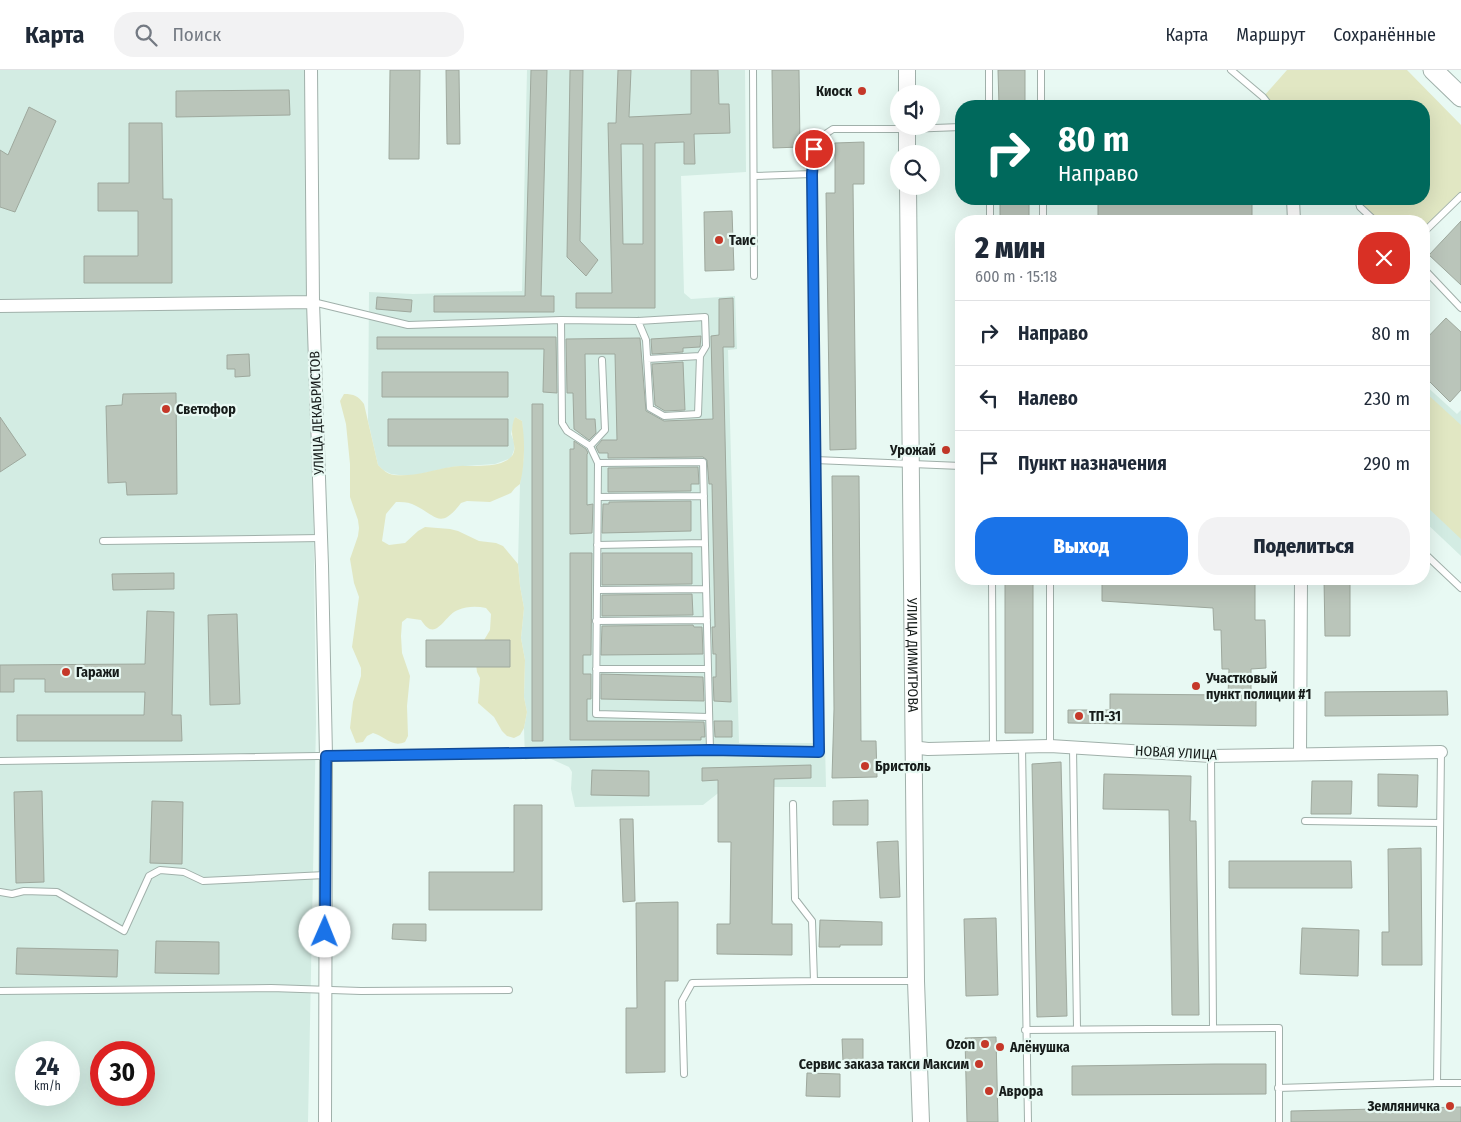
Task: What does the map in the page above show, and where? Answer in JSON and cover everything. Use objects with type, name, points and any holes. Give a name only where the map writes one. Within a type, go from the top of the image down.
[{"type":"main road","points":[[1433,70],[1461,96]]},
{"type":"street","name":"УЛИЦА ДЕКАБРИСТОВ","points":[[311,70],[313,302],[326,756],[324,989]]},
{"type":"street","points":[[907,70],[907,85]]},
{"type":"street","name":"УЛИЦА ДИМИТРОВА","points":[[908,195],[912,748],[916,982],[921,1122]]},
{"type":"street","points":[[0,306],[313,302]]},
{"type":"street","points":[[1300,754],[1301,585]]},
{"type":"street","name":"НОВАЯ УЛИЦА","points":[[912,748],[1050,746],[1212,756],[1441,752]]},
{"type":"street","points":[[324,989],[325,1122]]},
{"type":"lane","points":[[753,70],[754,276]]},
{"type":"lane","points":[[989,70],[989,100]]},
{"type":"lane","points":[[1041,70],[1041,100]]},
{"type":"lane","points":[[1231,70],[1265,100]]},
{"type":"lane","points":[[940,127],[955,127]]},
{"type":"lane","points":[[0,761],[710,750],[819,752],[812,174],[814,149],[818,139],[833,129],[890,128]]},
{"type":"lane","points":[[754,176],[812,174]]},
{"type":"lane","points":[[1430,226],[1461,196]]},
{"type":"lane","points":[[1360,205],[1369,215]]},
{"type":"lane","points":[[1430,275],[1461,308]]},
{"type":"lane","points":[[313,302],[408,325],[561,320],[638,321],[705,317],[706,346],[700,356],[698,414],[664,416],[650,408],[646,340],[638,321]]},
{"type":"lane","points":[[561,320],[562,423],[567,431],[590,446],[598,463],[596,714],[709,716]]},
{"type":"lane","points":[[647,360],[700,356]]},
{"type":"lane","points":[[590,446],[604,430],[602,360]]},
{"type":"lane","points":[[815,460],[955,466]]},
{"type":"lane","points":[[598,463],[703,462],[710,750]]},
{"type":"lane","points":[[598,497],[704,496]]},
{"type":"lane","points":[[103,541],[321,538]]},
{"type":"lane","points":[[597,545],[705,543]]},
{"type":"lane","points":[[1430,559],[1461,588]]},
{"type":"lane","points":[[992,585],[993,747]]},
{"type":"lane","points":[[1050,585],[1050,746]]},
{"type":"lane","points":[[597,590],[706,589]]},
{"type":"lane","points":[[596,621],[707,620]]},
{"type":"lane","points":[[596,669],[708,669]]},
{"type":"lane","points":[[1022,747],[1028,1122]]},
{"type":"lane","points":[[1074,747],[1077,1028]]},
{"type":"lane","points":[[1438,1083],[1441,752]]},
{"type":"lane","points":[[1212,756],[1213,1027]]},
{"type":"lane","points":[[793,804],[795,899],[812,921],[814,981]]},
{"type":"lane","points":[[1305,822],[1440,823]]},
{"type":"lane","points":[[0,892],[12,894],[24,891],[57,892],[124,931],[149,876],[160,870],[184,872],[203,881],[325,875]]},
{"type":"lane","points":[[684,1074],[682,1001],[692,983],[916,982]]},
{"type":"lane","points":[[0,991],[272,988],[361,991],[509,990]]},
{"type":"lane","points":[[1026,1030],[1077,1028],[1279,1028],[1279,1122]]},
{"type":"lane","points":[[1278,1088],[1461,1083]]},
{"type":"shaded area","points":[[0,70],[308,70],[316,724],[308,1122],[0,1122]]},
{"type":"shaded area","points":[[527,70],[745,70],[746,172],[681,176],[684,293],[691,299],[735,296],[737,349],[728,350],[739,743],[825,743],[826,787],[726,787],[703,805],[575,807],[571,789],[572,772],[569,767],[549,758],[539,757],[525,760],[524,728],[527,712],[524,697],[525,660],[521,638],[524,608],[518,564],[520,484],[524,456],[522,421],[515,417],[511,434],[514,450],[511,458],[495,464],[451,467],[416,475],[391,474],[378,465],[368,421],[369,292],[413,294],[522,291]]},
{"type":"shaded area","points":[[1430,389],[1457,414],[1461,410],[1461,556],[1430,527]]},
{"type":"green space","points":[[1287,70],[1407,70],[1461,125],[1461,196],[1430,226],[1430,215],[1369,215],[1358,205],[1430,205],[1430,100],[1266,100],[1263,97]]},
{"type":"green space","points":[[344,394],[356,396],[364,404],[378,465],[387,473],[394,475],[416,474],[457,466],[499,464],[506,461],[513,454],[512,430],[515,417],[522,421],[524,444],[523,469],[520,484],[511,493],[490,502],[467,501],[461,503],[454,512],[442,519],[432,516],[412,504],[396,502],[386,514],[382,541],[389,545],[405,543],[425,527],[450,529],[479,541],[496,543],[503,546],[518,564],[524,608],[521,638],[525,660],[524,697],[527,712],[524,728],[520,735],[514,738],[507,736],[494,717],[478,703],[480,678],[476,664],[480,647],[490,630],[491,614],[486,608],[472,607],[453,613],[436,629],[426,627],[421,620],[407,618],[402,622],[402,653],[410,676],[407,706],[408,736],[405,742],[396,744],[373,733],[367,736],[363,742],[356,743],[350,728],[353,702],[361,676],[361,668],[352,647],[359,597],[354,583],[350,559],[359,528],[350,497],[350,464],[346,424],[340,401]]},
{"type":"green space","points":[[1430,397],[1461,425],[1461,539],[1430,510]]},
{"type":"building","points":[[390,70],[420,70],[419,159],[389,159]]},
{"type":"building","points":[[446,70],[459,70],[460,144],[447,144]]},
{"type":"building","points":[[531,70],[547,70],[541,296],[554,296],[554,312],[434,312],[434,296],[525,296]]},
{"type":"building","points":[[570,70],[583,70],[580,241],[598,260],[586,276],[567,257]]},
{"type":"building","points":[[618,70],[631,70],[629,117],[691,114],[691,70],[718,70],[719,104],[729,104],[730,133],[694,134],[695,164],[684,164],[684,142],[655,143],[655,308],[576,308],[576,293],[612,293],[608,123],[616,123]],"holes":[[[621,144],[643,144],[643,244],[623,244]]]},
{"type":"building","points":[[772,70],[799,70],[800,147],[773,148]]},
{"type":"building","points":[[998,70],[1025,70],[1025,100],[999,100]]},
{"type":"building","points":[[289,90],[290,115],[176,117],[176,91]]},
{"type":"building","points":[[29,107],[56,121],[15,212],[0,207],[0,150],[8,155]]},
{"type":"building","points":[[129,123],[162,123],[163,199],[172,199],[172,283],[84,283],[84,256],[138,256],[138,211],[98,211],[98,183],[129,183]]},
{"type":"building","points":[[864,142],[864,184],[853,184],[856,449],[830,450],[826,193],[835,193],[835,143]]},
{"type":"building","points":[[1000,205],[1029,205],[1029,215],[1000,215]]},
{"type":"building","points":[[1098,205],[1252,205],[1252,215],[1098,215]]},
{"type":"building","points":[[732,211],[734,270],[705,271],[704,212]]},
{"type":"building","points":[[1461,221],[1461,285],[1430,254]]},
{"type":"building","points":[[377,297],[412,300],[411,312],[376,309]]},
{"type":"building","points":[[733,298],[734,347],[723,347],[731,702],[714,701],[713,677],[716,677],[716,654],[713,654],[712,627],[715,627],[712,484],[709,484],[707,460],[703,457],[608,458],[608,453],[599,453],[596,447],[602,440],[617,440],[615,354],[585,354],[586,419],[595,419],[596,433],[589,440],[574,429],[573,393],[567,393],[566,339],[640,338],[646,411],[664,421],[713,419],[711,336],[719,335],[719,299]]},
{"type":"building","points":[[1446,318],[1461,332],[1461,390],[1450,402],[1430,382],[1430,335]]},
{"type":"building","points":[[701,336],[700,347],[683,348],[683,352],[652,354],[651,339]]},
{"type":"building","points":[[377,337],[556,337],[557,393],[543,392],[544,349],[377,349]]},
{"type":"building","points":[[249,354],[250,376],[235,377],[235,369],[227,369],[227,355]]},
{"type":"building","points":[[683,362],[685,410],[665,411],[655,405],[652,364]]},
{"type":"building","points":[[382,372],[508,372],[508,397],[382,397]]},
{"type":"building","points":[[176,393],[177,494],[127,495],[126,482],[108,483],[106,406],[122,405],[123,394]]},
{"type":"building","points":[[532,404],[543,404],[543,741],[532,741]]},
{"type":"building","points":[[0,417],[26,455],[0,472]]},
{"type":"building","points":[[388,419],[508,419],[508,446],[388,446]]},
{"type":"building","points":[[574,441],[586,449],[588,453],[587,505],[593,504],[592,533],[570,534],[570,449],[574,449]]},
{"type":"building","points":[[698,467],[699,484],[691,484],[691,491],[608,492],[608,468]]},
{"type":"building","points":[[832,476],[859,476],[861,741],[876,741],[877,777],[832,778],[834,709]]},
{"type":"building","points":[[691,501],[691,531],[602,533],[603,504],[609,504],[609,502]]},
{"type":"building","points":[[570,553],[592,553],[591,655],[583,655],[583,674],[591,674],[591,699],[587,699],[587,721],[704,722],[705,737],[701,737],[701,740],[570,740]]},
{"type":"building","points":[[602,553],[692,553],[692,584],[602,585]]},
{"type":"building","points":[[174,573],[174,589],[113,590],[112,574]]},
{"type":"building","points":[[1005,585],[1033,585],[1033,733],[1005,733]]},
{"type":"building","points":[[1102,585],[1255,585],[1255,620],[1265,620],[1266,668],[1251,669],[1251,695],[1256,695],[1256,726],[1068,723],[1068,710],[1110,710],[1110,694],[1228,695],[1229,669],[1222,669],[1221,630],[1214,630],[1213,608],[1102,601]]},
{"type":"building","points":[[1324,585],[1350,585],[1350,636],[1325,636]]},
{"type":"building","points":[[692,594],[693,615],[602,616],[602,595]]},
{"type":"building","points":[[147,611],[174,612],[172,715],[181,715],[182,741],[17,741],[17,715],[144,715],[145,692],[45,692],[45,679],[14,679],[14,692],[0,692],[0,665],[145,664]]},
{"type":"building","points":[[237,614],[240,704],[210,705],[208,615]]},
{"type":"building","points":[[693,625],[694,627],[702,627],[703,654],[601,655],[602,626]]},
{"type":"building","points":[[426,640],[510,640],[510,667],[426,667]]},
{"type":"building","points":[[601,674],[703,677],[704,701],[601,699]]},
{"type":"building","points":[[1447,691],[1448,715],[1325,716],[1325,692]]},
{"type":"building","points":[[714,721],[732,721],[732,737],[715,737]]},
{"type":"building","points":[[1061,762],[1067,1016],[1037,1017],[1032,764]]},
{"type":"building","points":[[811,765],[811,778],[774,779],[772,924],[792,924],[792,955],[717,954],[717,924],[730,924],[731,842],[718,842],[718,780],[702,781],[702,768]]},
{"type":"building","points":[[592,770],[649,771],[649,796],[591,795]]},
{"type":"building","points":[[1104,774],[1191,776],[1190,821],[1196,821],[1199,1015],[1172,1015],[1169,810],[1103,809]]},
{"type":"building","points":[[1378,774],[1418,775],[1417,807],[1378,806]]},
{"type":"building","points":[[1312,781],[1352,781],[1351,814],[1311,814]]},
{"type":"building","points":[[42,791],[44,882],[16,883],[14,792]]},
{"type":"building","points":[[868,800],[868,825],[833,825],[833,801]]},
{"type":"building","points":[[152,801],[183,802],[182,864],[150,863]]},
{"type":"building","points":[[514,805],[542,805],[542,910],[429,910],[429,872],[514,872]]},
{"type":"building","points":[[620,819],[633,819],[635,901],[623,902]]},
{"type":"building","points":[[898,841],[900,897],[880,898],[877,842]]},
{"type":"building","points":[[1421,848],[1422,965],[1382,965],[1382,932],[1389,932],[1388,849]]},
{"type":"building","points":[[1229,861],[1351,861],[1352,888],[1229,888]]},
{"type":"building","points":[[678,902],[678,981],[665,981],[665,1072],[626,1073],[626,1008],[637,1008],[636,903]]},
{"type":"building","points":[[996,918],[998,995],[966,996],[964,919]]},
{"type":"building","points":[[820,920],[882,922],[882,945],[819,947]]},
{"type":"building","points":[[393,924],[426,924],[426,941],[392,939]]},
{"type":"building","points":[[1302,928],[1359,930],[1358,976],[1300,974]]},
{"type":"building","points":[[156,941],[219,942],[219,974],[155,973]]},
{"type":"building","points":[[17,948],[118,950],[117,977],[16,974]]},
{"type":"building","points":[[996,1037],[998,1122],[967,1122],[965,1038]]},
{"type":"building","points":[[842,1039],[863,1039],[863,1061],[843,1062]]},
{"type":"building","points":[[1266,1064],[1266,1094],[1072,1095],[1072,1066]]},
{"type":"building","points":[[807,1073],[840,1074],[840,1097],[806,1096]]},
{"type":"building","points":[[1461,1107],[1461,1122],[1291,1122],[1291,1111]]},
{"type":"place","name":"Киоск","points":[[862,91]]},
{"type":"place","name":"Таис","points":[[719,240]]},
{"type":"place","name":"Светофор","points":[[166,409]]},
{"type":"place","name":"Урожай","points":[[946,450]]},
{"type":"place","name":"Гаражи","points":[[66,672]]},
{"type":"place","name":"Участковый пункт полиции #1","points":[[1196,686]]},
{"type":"place","name":"ТП-31","points":[[1079,716]]},
{"type":"place","name":"Бристоль","points":[[865,766]]},
{"type":"place","name":"Ozon","points":[[985,1044]]},
{"type":"place","name":"Алёнушка","points":[[1000,1047]]},
{"type":"place","name":"Сервис заказа такси Максим","points":[[979,1064]]},
{"type":"place","name":"Аврора","points":[[989,1091]]},
{"type":"place","name":"Земляничка","points":[[1450,1106]]},
{"type":"route","points":[[325,932],[326,756],[710,750],[819,752],[812,174],[814,149]]}]
